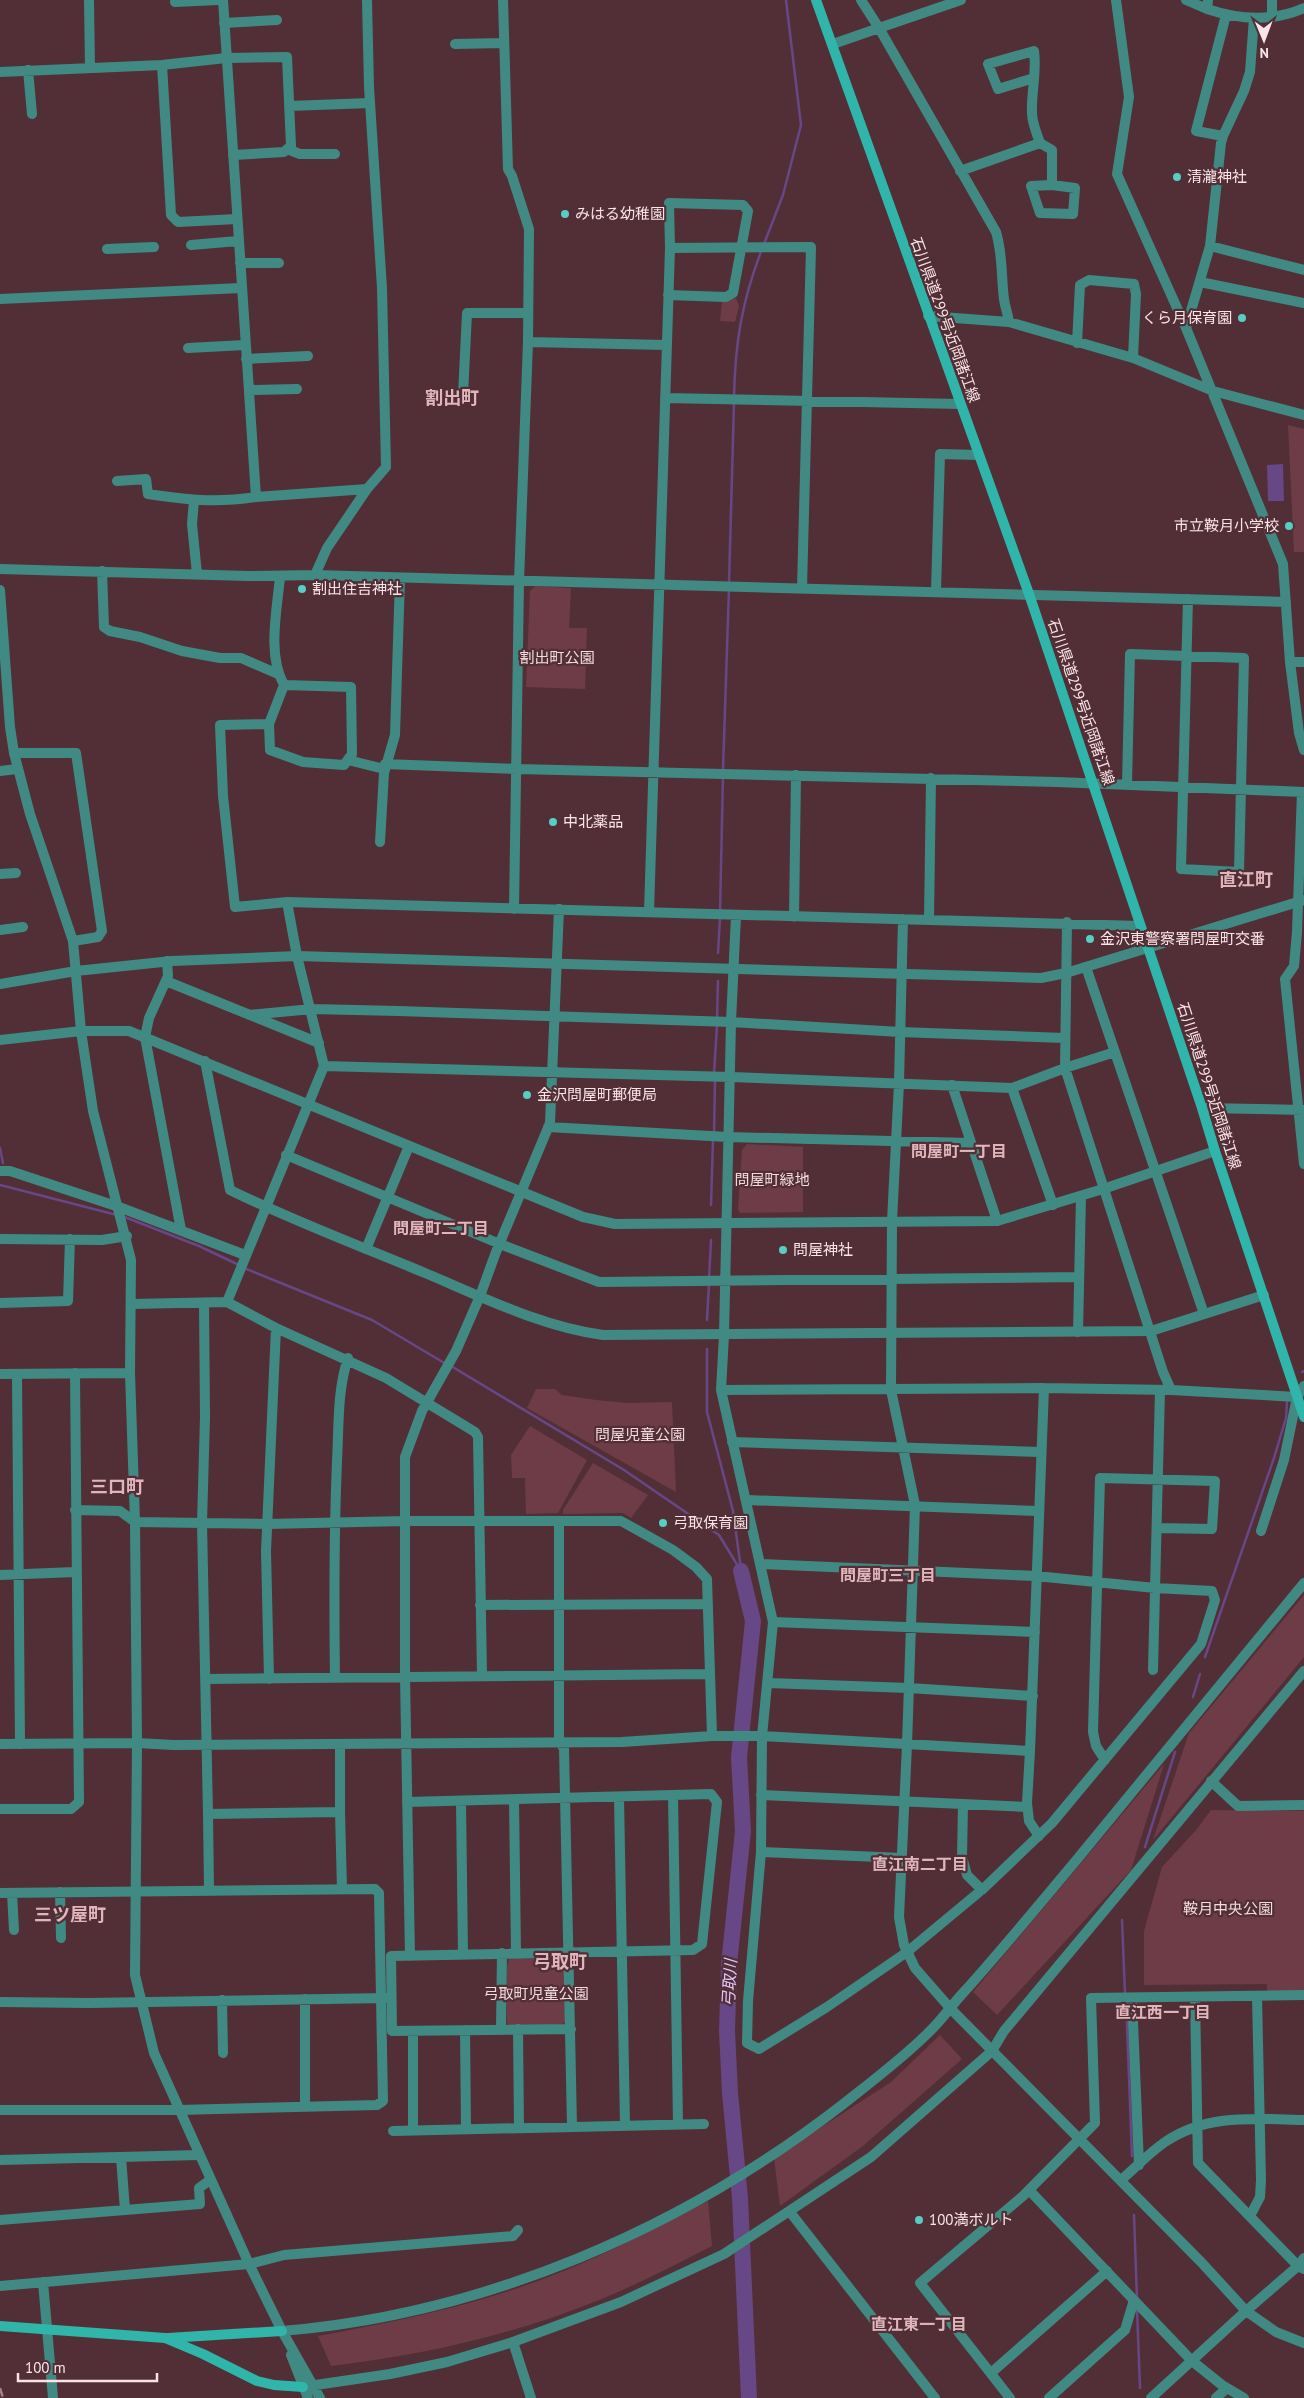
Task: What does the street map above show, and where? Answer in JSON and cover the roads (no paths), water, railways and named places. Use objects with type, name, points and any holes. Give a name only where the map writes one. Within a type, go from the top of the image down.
[{"type":"main road","name":"石川県道299号近岡諸江線","points":[[816,0],[1029,594],[1304,1417]]},
{"type":"main road","points":[[0,2326],[164,2338],[282,2331]]},
{"type":"main road","points":[[164,2338],[203,2354],[257,2381],[274,2385],[303,2387]]},
{"type":"street","points":[[89,0],[90,68]]},
{"type":"street","points":[[175,2],[218,0]]},
{"type":"street","points":[[224,0],[226,58],[256,497]]},
{"type":"street","points":[[314,575],[327,548],[367,489],[386,467],[382,288],[370,103],[367,0]]},
{"type":"street","points":[[503,0],[508,169],[529,229],[528,342],[519,581],[518,769],[514,909]]},
{"type":"street","points":[[861,0],[996,232],[1002,249],[1004,302],[1008,310],[1009,322]]},
{"type":"street","points":[[833,44],[961,0]]},
{"type":"street","points":[[1116,0],[1129,97],[1117,174],[1213,391],[1283,564],[1290,662],[1304,750]]},
{"type":"street","points":[[1186,0],[1208,4],[1226,15],[1254,18],[1272,18],[1304,8]]},
{"type":"street","points":[[1272,0],[1272,18]]},
{"type":"street","points":[[1223,136],[1196,132],[1226,15]]},
{"type":"street","points":[[1186,328],[1210,246],[1210,233],[1216,204],[1221,143],[1244,91],[1245,81],[1250,72],[1254,18]]},
{"type":"street","points":[[224,23],[276,20]]},
{"type":"street","points":[[455,44],[503,43]]},
{"type":"street","points":[[1034,78],[998,89],[988,64],[1034,51],[1034,78],[1032,115],[1040,144]]},
{"type":"street","points":[[0,72],[162,65],[226,58],[291,57],[293,106],[290,146],[284,152],[233,155]]},
{"type":"street","points":[[162,65],[171,215],[178,222],[237,219]]},
{"type":"street","points":[[28,70],[32,114]]},
{"type":"street","points":[[293,106],[370,103]]},
{"type":"street","points":[[960,172],[1040,144],[1052,150],[1052,185]]},
{"type":"street","points":[[287,149],[300,154],[336,154]]},
{"type":"street","points":[[1052,185],[1075,188],[1073,214],[1040,213],[1031,186],[1052,185]]},
{"type":"street","points":[[648,912],[654,772],[666,345],[668,295],[670,248],[669,204],[743,205],[748,211],[733,293],[726,297],[668,295]]},
{"type":"street","points":[[191,245],[238,241]]},
{"type":"street","points":[[670,248],[742,249],[763,246],[811,247],[802,588]]},
{"type":"street","points":[[1210,246],[1304,270]]},
{"type":"street","points":[[107,250],[154,247]]},
{"type":"street","points":[[240,263],[279,263]]},
{"type":"street","points":[[1077,343],[1080,285],[1089,280],[1134,284],[1136,294],[1133,358]]},
{"type":"street","points":[[1200,282],[1304,303]]},
{"type":"street","points":[[0,299],[241,288]]},
{"type":"street","points":[[463,395],[466,313],[527,313]]},
{"type":"street","points":[[928,316],[1009,322],[1133,358],[1213,391],[1304,415]]},
{"type":"street","points":[[528,342],[666,345]]},
{"type":"street","points":[[188,348],[245,345]]},
{"type":"street","points":[[246,359],[308,356]]},
{"type":"street","points":[[249,390],[297,389]]},
{"type":"street","points":[[665,398],[960,404]]},
{"type":"street","points":[[936,591],[940,454],[978,455]]},
{"type":"street","points":[[117,481],[146,479],[148,494],[226,502],[256,497],[367,489]]},
{"type":"street","points":[[194,500],[192,524],[197,574]]},
{"type":"street","points":[[0,570],[280,577],[314,575],[1286,602]]},
{"type":"street","points":[[102,572],[104,627],[110,631],[140,637],[182,651],[220,658],[241,658],[278,674]]},
{"type":"street","points":[[280,577],[275,639],[278,674],[284,685],[269,724],[270,750],[303,762],[344,765],[352,754],[352,686],[284,685]]},
{"type":"street","points":[[380,842],[385,766],[395,735],[400,578]]},
{"type":"street","points":[[0,590],[10,727],[14,754],[17,769],[72,941],[81,1031],[93,1111],[127,1236],[131,1260],[130,1373],[136,1522],[135,1975],[154,2052],[199,2155],[282,2331],[320,2398]]},
{"type":"street","points":[[1127,785],[1130,654],[1187,656],[1244,658],[1239,872],[1181,869],[1187,656],[1188,599]]},
{"type":"street","points":[[1290,662],[1304,662]]},
{"type":"street","points":[[269,724],[220,725],[223,796],[235,907],[287,902],[720,914],[736,916],[1067,922],[1140,926]]},
{"type":"street","points":[[14,754],[76,754],[102,930],[98,937],[72,941]]},
{"type":"street","points":[[348,760],[385,766],[931,778],[1303,792],[1301,901],[1294,966],[1285,979],[1302,1111],[1304,1164]]},
{"type":"street","points":[[0,771],[17,769]]},
{"type":"street","points":[[794,917],[796,775]]},
{"type":"street","points":[[928,920],[931,778]]},
{"type":"street","points":[[0,874],[16,873]]},
{"type":"street","points":[[0,984],[76,971],[167,961],[298,956],[734,970],[901,972],[1041,978],[1066,973],[1301,901]]},
{"type":"street","points":[[227,1302],[324,1066],[287,902]]},
{"type":"street","points":[[410,1956],[405,1676],[405,1456],[427,1402],[456,1351],[480,1296],[548,1127],[553,1073],[559,909]]},
{"type":"street","points":[[736,916],[734,970],[727,1022],[730,1077],[724,1137],[725,1280],[721,1390],[773,1622],[768,1683],[758,1736],[761,1852],[748,2001],[747,2043],[759,2049],[827,2007],[907,1952],[982,1890],[1039,1836],[1202,1644],[1215,1600],[1212,1591],[1155,1588],[1036,1576],[912,1569],[761,1564]]},
{"type":"street","points":[[903,919],[899,1082],[892,1221],[891,1390],[901,1446],[915,1506],[899,1917],[904,1945],[914,1968],[950,2008],[1204,2264],[1246,2312],[1276,2332],[1304,2343]]},
{"type":"street","points":[[1067,922],[1065,1068],[1163,1372],[1171,1390]]},
{"type":"street","points":[[0,930],[24,927]]},
{"type":"street","points":[[167,961],[168,976],[149,1018],[145,1037],[181,1230]]},
{"type":"street","points":[[1086,966],[1204,1314]]},
{"type":"street","points":[[166,981],[319,1043]]},
{"type":"street","points":[[248,1015],[312,1009],[727,1022],[900,1032],[1065,1038]]},
{"type":"street","points":[[0,1040],[81,1031],[129,1031],[522,1193],[583,1217],[615,1224],[997,1221],[1103,1189],[1215,1151]]},
{"type":"street","points":[[324,1066],[715,1076],[952,1084],[1012,1088],[1115,1052]]},
{"type":"street","points":[[204,1061],[230,1190],[265,1207],[480,1296],[576,1331],[603,1335],[1150,1331],[1264,1295]]},
{"type":"street","points":[[952,1084],[997,1221]]},
{"type":"street","points":[[1012,1088],[1053,1205]]},
{"type":"street","points":[[1202,1108],[1302,1111]]},
{"type":"street","points":[[548,1127],[724,1137],[972,1143]]},
{"type":"street","points":[[366,1249],[409,1146]]},
{"type":"street","points":[[286,1155],[500,1244],[599,1282],[1079,1277]]},
{"type":"street","points":[[0,1171],[10,1171],[181,1230],[245,1257]]},
{"type":"street","points":[[1078,1332],[1081,1196]]},
{"type":"street","points":[[0,1239],[102,1240],[127,1236]]},
{"type":"street","points":[[0,1303],[68,1301],[70,1239]]},
{"type":"street","points":[[131,1304],[204,1304],[227,1302],[276,1328],[348,1358],[476,1432],[478,1437],[482,1675]]},
{"type":"street","points":[[204,1304],[202,1523],[210,1890]]},
{"type":"street","points":[[269,1679],[267,1524],[276,1328]]},
{"type":"street","points":[[334,1678],[334,1522],[339,1409],[343,1372],[348,1358]]},
{"type":"street","points":[[0,1809],[71,1809],[79,1802],[75,1572],[75,1373]]},
{"type":"street","points":[[0,1374],[130,1373]]},
{"type":"street","points":[[17,1374],[20,1744]]},
{"type":"street","points":[[1261,1531],[1284,1460],[1297,1397],[1304,1386]]},
{"type":"street","points":[[721,1390],[1044,1388],[1171,1390],[1297,1397]]},
{"type":"street","points":[[1039,1836],[1029,1821],[1027,1807],[1044,1388]]},
{"type":"street","points":[[1153,1670],[1160,1390]]},
{"type":"street","points":[[732,1442],[1040,1452]]},
{"type":"street","points":[[1105,1760],[1096,1746],[1093,1732],[1100,1478],[1215,1481],[1212,1529],[1157,1528]]},
{"type":"street","points":[[747,1500],[1038,1511]]},
{"type":"street","points":[[75,1510],[120,1511],[136,1522],[267,1524],[405,1521],[621,1521],[673,1550],[707,1579],[709,1674],[716,1736]]},
{"type":"street","points":[[559,1521],[559,1742],[564,1748],[566,1799],[572,2126]]},
{"type":"street","points":[[0,1575],[75,1572]]},
{"type":"street","points":[[282,2331],[320,2328],[384,2317],[463,2298],[528,2277],[604,2248],[658,2223],[717,2190],[761,2163],[824,2119],[874,2080],[930,2032],[1016,1933],[1304,1583]]},
{"type":"street","points":[[480,1605],[708,1604]]},
{"type":"street","points":[[773,1622],[910,1625],[1035,1632]]},
{"type":"street","points":[[303,2387],[447,2362],[513,2342],[621,2302],[724,2254],[871,2157],[992,2051],[1004,2031],[1074,1950],[1211,1781],[1304,1671]]},
{"type":"street","points":[[206,1679],[558,1674],[709,1674]]},
{"type":"street","points":[[768,1683],[908,1688],[1033,1696]]},
{"type":"street","points":[[0,1744],[137,1743],[206,1745],[622,1742],[716,1736],[758,1736],[1030,1751]]},
{"type":"street","points":[[340,1744],[342,1889]]},
{"type":"street","points":[[1211,1781],[1238,1806],[1304,1805]]},
{"type":"street","points":[[408,1802],[711,1794],[717,1802],[702,1944],[693,1950],[392,1956],[392,2031],[571,2028]]},
{"type":"street","points":[[761,1795],[1027,1807]]},
{"type":"street","points":[[673,1796],[678,2124]]},
{"type":"street","points":[[619,1797],[626,2125]]},
{"type":"street","points":[[514,1800],[516,1953]]},
{"type":"street","points":[[461,1801],[463,1954]]},
{"type":"street","points":[[963,1804],[962,1857],[967,1875],[982,1890]]},
{"type":"street","points":[[208,1814],[340,1812]]},
{"type":"street","points":[[761,1852],[902,1858]]},
{"type":"street","points":[[0,1893],[375,1889],[379,1893],[383,2101],[377,2105],[180,2110],[0,2110]]},
{"type":"street","points":[[60,1892],[60,1938]]},
{"type":"street","points":[[12,1893],[14,1930]]},
{"type":"street","points":[[501,2029],[502,1953]]},
{"type":"street","points":[[1010,2398],[920,2283],[1029,2190],[1095,2123],[1091,1998],[1304,1995]]},
{"type":"street","points":[[1250,2216],[1260,2197],[1257,1996]]},
{"type":"street","points":[[1151,2398],[1302,2264],[1250,2216],[1198,2163],[1195,1997]]},
{"type":"street","points":[[305,1998],[305,2106]]},
{"type":"street","points":[[0,2002],[392,1998]]},
{"type":"street","points":[[1132,1998],[1139,2165]]},
{"type":"street","points":[[222,2000],[223,2053]]},
{"type":"street","points":[[518,2029],[519,2128]]},
{"type":"street","points":[[465,2030],[466,2129]]},
{"type":"street","points":[[413,2031],[414,2130]]},
{"type":"street","points":[[1121,2180],[1165,2142],[1198,2126],[1214,2121],[1304,2120]]},
{"type":"street","points":[[392,2131],[704,2124]]},
{"type":"street","points":[[0,2160],[199,2155]]},
{"type":"street","points":[[121,2157],[125,2210]]},
{"type":"street","points":[[0,2220],[200,2204],[199,2188],[210,2180]]},
{"type":"street","points":[[1029,2190],[1192,2361],[1226,2388],[1244,2398]]},
{"type":"street","points":[[790,2212],[935,2398]]},
{"type":"street","points":[[0,2286],[249,2264],[284,2255],[513,2236],[518,2230]]},
{"type":"street","points":[[991,2374],[1107,2271]]},
{"type":"street","points":[[44,2282],[53,2398]]},
{"type":"street","points":[[1049,2398],[1125,2330],[1133,2298]]},
{"type":"street","points":[[282,2331],[308,2398]]},
{"type":"street","points":[[513,2342],[531,2398]]},
{"type":"street","points":[[1216,2398],[1226,2388]]},
{"type":"waterway","points":[[764,244],[783,195],[801,125],[786,0]]},
{"type":"waterway","points":[[734,398],[736,358],[741,322],[749,286],[762,249]]},
{"type":"waterway","points":[[729,583],[734,403]]},
{"type":"waterway","points":[[723,770],[729,588]]},
{"type":"waterway","points":[[720,912],[723,775]]},
{"type":"waterway","points":[[718,953],[720,918]]},
{"type":"waterway","points":[[717,1020],[718,981]]},
{"type":"waterway","points":[[714,1074],[717,1025]]},
{"type":"waterway","points":[[714,1134],[715,1080]]},
{"type":"waterway","points":[[711,1205],[713,1140]]},
{"type":"waterway","points":[[0,1148],[3,1163]]},
{"type":"waterway","points":[[0,1185],[117,1215]]},
{"type":"waterway","points":[[122,1216],[199,1246],[239,1265]]},
{"type":"waterway","points":[[709,1279],[711,1240]]},
{"type":"waterway","points":[[244,1268],[372,1320],[446,1364]]},
{"type":"waterway","points":[[707,1320],[709,1284]]},
{"type":"waterway","points":[[707,1349],[707,1412],[733,1511],[741,1569]]},
{"type":"waterway","points":[[451,1366],[624,1470],[719,1535],[741,1571]]},
{"type":"waterway","points":[[1205,1657],[1274,1458],[1286,1418],[1287,1402]]},
{"type":"waterway","name":"弓取川","points":[[741,1571],[753,1621],[739,1757],[743,1831],[729,1964],[727,2031],[730,2093],[740,2198],[749,2398]]},
{"type":"waterway","points":[[1193,1697],[1200,1674]]},
{"type":"waterway","points":[[1145,1847],[1175,1752]]},
{"type":"waterway","points":[[1122,1920],[1125,1994]]},
{"type":"waterway","points":[[1126,1999],[1132,2156]]},
{"type":"waterway","points":[[1134,2215],[1137,2299]]},
{"type":"waterway","points":[[1137,2309],[1140,2388]]},
{"type":"railway","points":[[0,2388],[3,2398]]},
{"type":"place","name":"清瀧神社","points":[[1177,177]]},
{"type":"place","name":"みはる幼稚園","points":[[565,214]]},
{"type":"place","name":"くら月保育園","points":[[1242,318]]},
{"type":"place","name":"市立鞍月小学校","points":[[1289,526]]},
{"type":"place","name":"割出住吉神社","points":[[302,589]]},
{"type":"place","name":"中北薬品","points":[[553,822]]},
{"type":"place","name":"金沢東警察署問屋町交番","points":[[1090,939]]},
{"type":"place","name":"金沢問屋町郵便局","points":[[527,1095]]},
{"type":"place","name":"問屋神社","points":[[783,1250]]},
{"type":"place","name":"弓取保育園","points":[[663,1523]]},
{"type":"place","name":"100満ボルト","points":[[919,2220]]},
{"type":"district","name":"割出町","points":[[452,398]]},
{"type":"district","name":"直江町","points":[[1246,880]]},
{"type":"district","name":"問屋町一丁目","points":[[959,1151]]},
{"type":"district","name":"問屋町二丁目","points":[[441,1228]]},
{"type":"district","name":"三口町","points":[[117,1487]]},
{"type":"district","name":"問屋町三丁目","points":[[888,1575]]},
{"type":"district","name":"直江南二丁目","points":[[920,1864]]},
{"type":"district","name":"三ツ屋町","points":[[70,1915]]},
{"type":"district","name":"弓取町","points":[[560,1962]]},
{"type":"district","name":"直江西一丁目","points":[[1163,2012]]},
{"type":"district","name":"直江東一丁目","points":[[919,2324]]},
{"type":"park label","name":"割出町公園","points":[[557,658]]},
{"type":"park label","name":"問屋町緑地","points":[[772,1180]]},
{"type":"park label","name":"問屋児童公園","points":[[640,1435]]},
{"type":"park label","name":"鞍月中央公園","points":[[1228,1909]]},
{"type":"park label","name":"弓取町児童公園","points":[[536,1994]]}]
